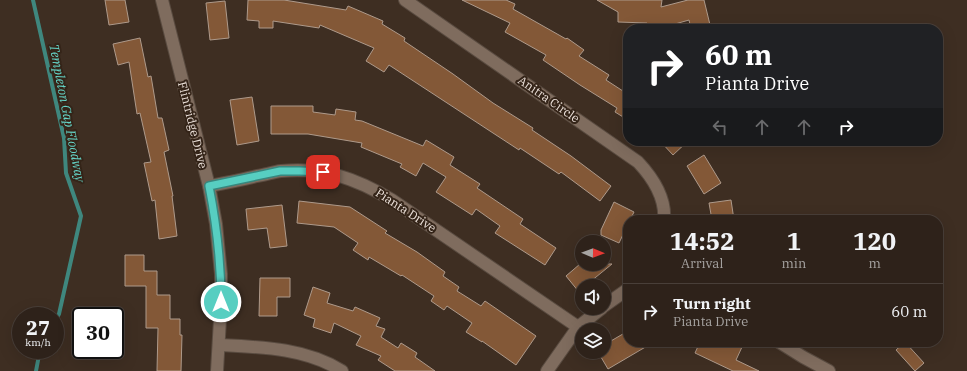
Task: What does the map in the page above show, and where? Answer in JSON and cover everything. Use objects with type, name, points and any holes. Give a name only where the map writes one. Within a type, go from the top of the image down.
[{"type":"street","name":"Flintridge Drive","points":[[162,0],[209,186],[216,224],[219,250],[221,302],[217,371]]},
{"type":"street","name":"Anitra Circle","points":[[405,0],[638,162],[650,175],[658,188],[663,203],[664,215]]},
{"type":"street","name":"Pianta Drive","points":[[209,186],[280,171],[323,172],[346,177],[369,186],[392,200],[575,325]]},
{"type":"street","points":[[611,301],[623,293]]},
{"type":"street","points":[[582,323],[591,315]]},
{"type":"street","points":[[548,371],[575,331]]},
{"type":"street","points":[[219,345],[284,350],[322,361],[342,371]]},
{"type":"street","points":[[786,347],[803,358],[829,371]]},
{"type":"building","points":[[105,0],[125,0],[129,22],[109,25]]},
{"type":"building","points":[[248,0],[284,0],[346,10],[348,6],[383,21],[382,24],[405,38],[404,41],[493,103],[533,128],[532,130],[571,156],[611,186],[600,201],[561,172],[559,174],[520,148],[519,150],[389,65],[384,72],[366,61],[374,48],[320,25],[319,28],[273,21],[273,28],[259,28],[259,21],[247,20]]},
{"type":"building","points":[[462,0],[506,0],[515,4],[513,9],[566,39],[567,38],[584,50],[579,56],[609,75],[606,80],[623,91],[623,117],[615,112],[617,108],[543,60],[546,55],[505,32],[510,23]]},
{"type":"building","points":[[597,0],[662,0],[661,7],[688,0],[704,0],[710,24],[690,24],[689,20],[675,24],[618,22],[618,12]]},
{"type":"building","points":[[225,1],[229,38],[210,40],[206,3]]},
{"type":"building","points":[[140,38],[148,77],[151,76],[158,118],[162,118],[169,150],[164,152],[173,196],[177,236],[159,239],[155,200],[152,201],[144,163],[151,162],[140,113],[137,114],[129,62],[118,65],[113,44]]},
{"type":"building","points":[[252,97],[259,141],[237,145],[230,100]]},
{"type":"building","points":[[271,106],[313,106],[313,112],[335,115],[336,109],[356,112],[355,120],[362,121],[423,146],[426,140],[454,157],[450,165],[480,184],[477,188],[523,219],[520,224],[556,248],[545,265],[495,233],[500,226],[476,209],[472,215],[436,192],[446,177],[423,163],[416,176],[400,167],[402,164],[361,147],[362,143],[308,134],[271,134]]},
{"type":"building","points":[[665,146],[683,146],[673,155]]},
{"type":"building","points":[[704,155],[721,183],[704,194],[687,166]]},
{"type":"building","points":[[731,200],[733,215],[711,215],[709,203]]},
{"type":"building","points":[[299,201],[350,207],[387,231],[385,233],[417,252],[445,272],[443,276],[459,287],[457,291],[481,306],[485,301],[536,336],[516,365],[482,341],[466,332],[472,323],[447,306],[444,310],[431,301],[434,296],[402,275],[401,276],[369,257],[368,260],[353,250],[358,243],[334,227],[297,223]]},
{"type":"building","points":[[614,202],[634,212],[632,215],[623,215],[623,235],[619,243],[611,239],[611,235],[601,235],[601,230]]},
{"type":"building","points":[[282,205],[287,246],[270,248],[267,228],[248,230],[246,209]]},
{"type":"building","points":[[125,255],[144,255],[144,271],[157,271],[157,295],[170,295],[170,319],[180,319],[180,335],[182,335],[181,371],[157,371],[158,328],[146,328],[146,286],[125,286]]},
{"type":"building","points":[[575,268],[575,271],[603,271],[594,279],[575,279],[575,287],[566,276]]},
{"type":"building","points":[[260,278],[290,278],[290,297],[277,297],[277,316],[259,316]]},
{"type":"building","points":[[313,287],[330,293],[327,303],[353,311],[355,307],[380,318],[376,326],[385,329],[381,337],[398,348],[401,343],[417,353],[415,357],[435,371],[395,371],[378,360],[381,356],[356,345],[361,336],[334,323],[331,333],[313,327],[315,319],[304,315]]},
{"type":"building","points":[[623,334],[623,347],[645,347],[608,369],[602,359],[611,359],[611,341]]},
{"type":"building","points":[[698,347],[742,347],[736,360],[759,371],[733,371],[695,353]]},
{"type":"building","points":[[899,347],[910,347],[924,363],[915,371],[896,350]]},
{"type":"waterway","name":"Templeton Gap Floodway","points":[[33,0],[64,138],[66,173],[81,216],[61,307]]},
{"type":"waterway","name":"Templeton Gap Floodway","points":[[36,371],[38,359]]},
{"type":"route","points":[[221,302],[219,250],[209,186],[280,171],[323,172]]}]
